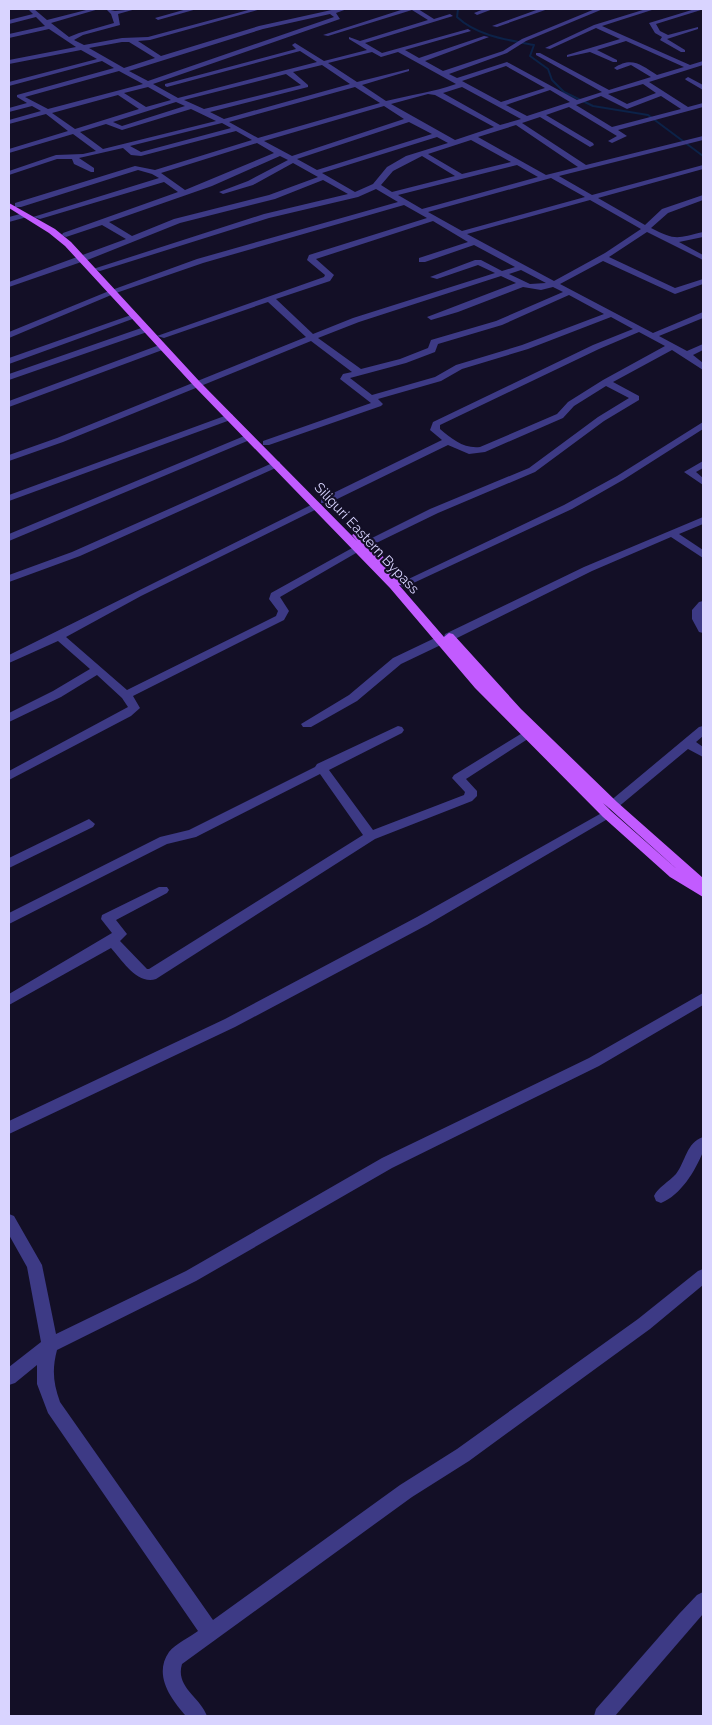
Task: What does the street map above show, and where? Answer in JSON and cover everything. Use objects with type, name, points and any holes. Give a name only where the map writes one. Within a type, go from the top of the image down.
[{"type":"main road","name":"Siliguri Eastern Bypass","points":[[12,203],[24,215],[60,237],[97,269],[134,317],[161,341]]},
{"type":"main road","name":"Siliguri Eastern Bypass","points":[[12,203],[66,235],[84,258],[249,437],[321,503]]},
{"type":"main road","name":"Siliguri Eastern Bypass","points":[[201,383],[266,443],[445,639],[518,712],[610,810],[674,874],[703,892]]},
{"type":"main road","name":"Siliguri Eastern Bypass","points":[[362,547],[403,584],[479,685],[528,735],[610,810],[703,885]]},
{"type":"street","points":[[9,36],[96,9]]},
{"type":"street","points":[[69,40],[81,34],[118,24],[112,11],[133,9]]},
{"type":"street","points":[[158,18],[194,9]]},
{"type":"street","points":[[9,62],[131,40],[148,39],[258,9]]},
{"type":"street","points":[[312,9],[319,14]]},
{"type":"street","points":[[19,96],[161,59],[261,27],[344,9]]},
{"type":"street","points":[[326,35],[412,9],[434,21]]},
{"type":"street","points":[[477,13],[490,9]]},
{"type":"street","points":[[495,26],[545,9]]},
{"type":"street","points":[[445,73],[505,52],[535,35],[600,9]]},
{"type":"street","points":[[634,9],[642,12]]},
{"type":"street","points":[[548,48],[596,26],[652,9]]},
{"type":"street","points":[[667,37],[657,32],[652,23],[701,10]]},
{"type":"street","points":[[9,22],[33,12],[47,25],[69,40],[104,60],[177,100],[223,121],[355,195]]},
{"type":"street","points":[[9,122],[150,84],[222,56],[282,38],[299,30],[338,18],[331,12]]},
{"type":"street","points":[[359,43],[450,16]]},
{"type":"street","points":[[672,19],[703,31]]},
{"type":"street","points":[[596,26],[690,67]]},
{"type":"street","points":[[683,52],[662,39],[696,28]]},
{"type":"street","points":[[350,38],[381,55],[468,31]]},
{"type":"street","points":[[535,35],[557,44]]},
{"type":"street","points":[[421,60],[486,37]]},
{"type":"street","points":[[282,38],[358,84],[383,103],[454,143]]},
{"type":"street","points":[[569,56],[627,39]]},
{"type":"street","points":[[131,40],[161,59]]},
{"type":"street","points":[[206,44],[259,80]]},
{"type":"street","points":[[150,84],[180,82],[302,49]]},
{"type":"street","points":[[9,152],[177,100],[373,50]]},
{"type":"street","points":[[400,50],[445,73],[498,105],[527,119]]},
{"type":"street","points":[[592,50],[616,64],[632,63],[656,77]]},
{"type":"street","points":[[63,63],[94,54]]},
{"type":"street","points":[[538,54],[627,107],[662,93]]},
{"type":"street","points":[[9,84],[104,60]]},
{"type":"street","points":[[437,93],[509,64],[577,102],[623,137],[612,141]]},
{"type":"street","points":[[97,269],[267,216],[355,195],[376,186],[398,163],[540,114],[703,64]]},
{"type":"street","points":[[9,173],[56,157],[74,156],[223,121],[407,70]]},
{"type":"street","points":[[202,112],[306,86],[288,72]]},
{"type":"street","points":[[688,78],[703,88]]},
{"type":"street","points":[[643,81],[688,109],[703,116]]},
{"type":"street","points":[[498,105],[551,88]]},
{"type":"street","points":[[9,91],[46,112],[100,150]]},
{"type":"street","points":[[118,92],[145,110]]},
{"type":"street","points":[[154,172],[383,103],[428,92],[437,93],[500,128]]},
{"type":"street","points":[[9,110],[32,104]]},
{"type":"street","points":[[612,129],[703,104]]},
{"type":"street","points":[[107,122],[122,128],[191,107]]},
{"type":"street","points":[[540,114],[590,145]]},
{"type":"street","points":[[222,192],[246,186],[273,169],[292,160],[410,119]]},
{"type":"street","points":[[516,122],[585,168]]},
{"type":"street","points":[[124,145],[134,153],[141,154],[236,129]]},
{"type":"street","points":[[316,173],[439,134]]},
{"type":"street","points":[[472,137],[703,258]]},
{"type":"street","points":[[420,212],[547,176],[703,138]]},
{"type":"street","points":[[66,235],[184,193],[280,153]]},
{"type":"street","points":[[423,154],[463,178]]},
{"type":"street","points":[[74,156],[75,160],[91,170]]},
{"type":"street","points":[[390,195],[520,162]]},
{"type":"street","points":[[460,234],[703,167]]},
{"type":"street","points":[[12,203],[133,169],[154,172],[184,193]]},
{"type":"street","points":[[9,285],[84,258],[130,238],[194,216],[272,197],[325,177]]},
{"type":"street","points":[[37,217],[102,197],[121,194],[165,179]]},
{"type":"street","points":[[376,186],[432,219],[672,346],[686,354],[703,368]]},
{"type":"street","points":[[434,277],[478,262],[522,284],[541,287],[554,284],[604,258],[636,237],[665,211],[703,197]]},
{"type":"street","points":[[9,335],[115,292],[200,261],[403,203]]},
{"type":"street","points":[[9,220],[24,215]]},
{"type":"street","points":[[9,404],[269,298],[329,278],[330,276],[311,260],[312,257],[432,219]]},
{"type":"street","points":[[102,222],[130,238]]},
{"type":"street","points":[[669,240],[684,240],[703,234]]},
{"type":"street","points":[[422,260],[475,242]]},
{"type":"street","points":[[604,258],[675,291],[703,281]]},
{"type":"street","points":[[9,458],[60,440],[310,337],[356,320],[522,267]]},
{"type":"street","points":[[431,317],[455,310],[522,284]]},
{"type":"street","points":[[266,443],[378,404],[344,378],[429,351],[434,342],[499,323],[570,292]]},
{"type":"street","points":[[269,298],[310,337],[360,373]]},
{"type":"street","points":[[372,398],[438,379],[459,367],[525,347],[612,314]]},
{"type":"street","points":[[652,336],[703,315]]},
{"type":"street","points":[[9,361],[134,317]]},
{"type":"street","points":[[9,376],[147,329]]},
{"type":"street","points":[[640,329],[596,347],[436,424],[435,430],[448,441],[469,451],[482,450],[560,416],[571,404],[606,382],[672,346]]},
{"type":"street","points":[[686,354],[703,347]]},
{"type":"street","points":[[126,696],[280,618],[284,615],[284,611],[274,599],[275,595],[362,547],[441,508],[532,470],[601,419],[636,398],[606,382]]},
{"type":"street","points":[[9,498],[134,450],[230,417]]},
{"type":"street","points":[[403,584],[568,507],[693,436],[703,425]]},
{"type":"street","points":[[9,538],[249,437]]},
{"type":"street","points":[[9,659],[59,636],[137,594],[448,441]]},
{"type":"street","points":[[9,580],[76,554],[277,464]]},
{"type":"street","points":[[703,464],[689,472],[703,482]]},
{"type":"street","points":[[307,724],[353,698],[398,661],[588,569],[703,520]]},
{"type":"street","points":[[671,534],[703,555]]},
{"type":"street","points":[[703,604],[697,610],[697,620],[703,629]]},
{"type":"street","points":[[9,776],[132,711],[133,704],[126,696],[59,636]]},
{"type":"street","points":[[9,718],[57,694],[97,670]]},
{"type":"street","points":[[9,919],[164,840],[186,836],[200,830],[321,767],[398,730]]},
{"type":"street","points":[[9,1128],[230,1023],[422,921],[610,810],[703,730]]},
{"type":"street","points":[[112,941],[143,974],[149,976],[371,836],[468,798],[471,796],[471,791],[458,778],[528,735]]},
{"type":"street","points":[[688,743],[703,753]]},
{"type":"street","points":[[321,767],[371,836]]},
{"type":"street","points":[[9,863],[89,824]]},
{"type":"street","points":[[9,1000],[117,939],[120,934],[107,919],[163,890]]},
{"type":"street","points":[[9,1377],[50,1345],[191,1276],[386,1163],[594,1062],[703,998]]},
{"type":"street","points":[[661,1196],[679,1181],[686,1170],[692,1154],[703,1143]]},
{"type":"street","points":[[9,1221],[34,1265],[50,1345],[45,1364],[45,1384],[54,1407],[210,1632]]},
{"type":"street","points":[[195,1715],[171,1683],[171,1667],[176,1658],[406,1491],[471,1450],[644,1324],[703,1276]]},
{"type":"street","points":[[603,1716],[703,1601]]},
{"type":"waterway","points":[[458,9],[457,17],[474,29],[493,36],[534,45],[530,56],[548,69],[552,80],[564,92],[593,106],[648,115],[703,156]]}]
